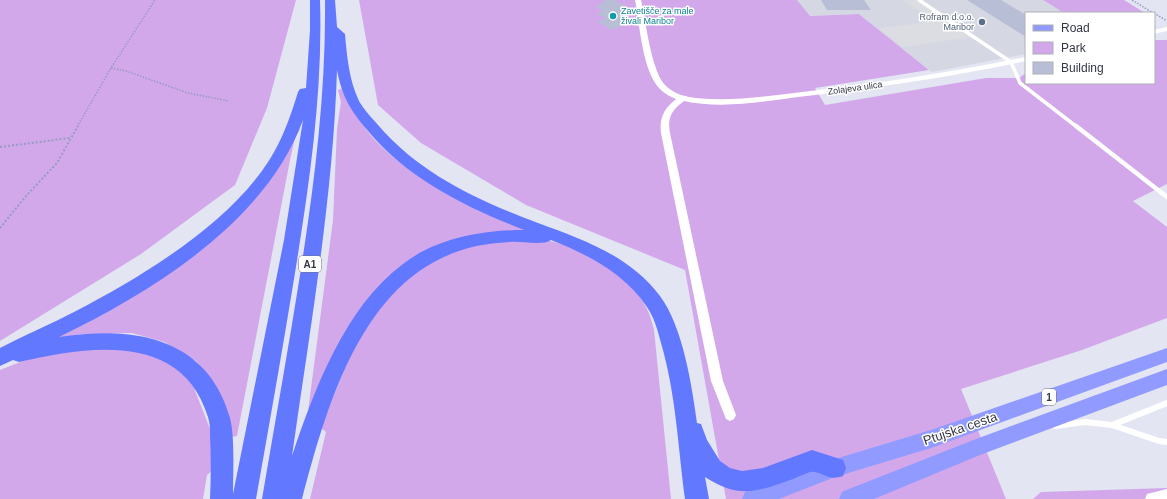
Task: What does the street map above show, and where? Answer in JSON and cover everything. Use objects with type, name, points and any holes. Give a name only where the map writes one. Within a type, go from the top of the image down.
[{"type":"highway","name":"A1","points":[[244,499],[276,333],[302,180],[314,77],[316,32],[315,0]]},
{"type":"highway","name":"A1","points":[[274,499],[323,180],[332,28],[330,0]]},
{"type":"highway","points":[[332,28],[339,34],[342,64],[352,101],[372,128],[395,154],[429,178],[466,199],[595,251],[626,271],[654,303],[664,323],[674,350],[697,499]]},
{"type":"highway","points":[[0,359],[30,341],[83,316],[144,282],[188,251],[235,211],[269,171],[289,136],[306,86],[314,77]]},
{"type":"highway","points":[[290,499],[299,466],[326,394],[348,344],[370,309],[391,285],[408,269],[426,258],[446,249],[495,236],[525,235],[572,242]]},
{"type":"highway","points":[[0,359],[34,350],[81,342],[136,342],[163,350],[192,368],[209,390],[220,418],[222,499]]},
{"type":"highway","points":[[684,409],[699,446],[712,469],[725,478],[742,482],[763,479],[812,461],[835,468]]},
{"type":"main road","name":"Ptujska cesta","points":[[752,499],[835,468],[931,439],[1167,355]]},
{"type":"main road","name":"Ptujska cesta","points":[[849,499],[1026,429],[1167,377]]},
{"type":"street","name":"Zolajeva ulica","points":[[638,0],[653,72],[662,87],[682,98],[700,101],[722,102],[819,93],[900,82],[1025,59]]},
{"type":"street","points":[[1156,31],[1167,29]]},
{"type":"street","points":[[1156,31],[1167,34]]},
{"type":"street","points":[[682,98],[666,113],[664,122],[665,129],[717,381],[730,415]]},
{"type":"street","points":[[1152,499],[1167,496]]},
{"type":"lane","points":[[918,0],[1011,62],[1020,83],[1167,197]]},
{"type":"lane","points":[[1112,425],[1167,403]]},
{"type":"lane","points":[[1026,429],[1085,422],[1112,425],[1159,441],[1167,442]]},
{"type":"path","points":[[0,228],[26,196],[57,163],[111,68],[148,14],[155,0]]},
{"type":"path","points":[[1132,0],[1152,12]]},
{"type":"path","points":[[1155,14],[1167,21]]},
{"type":"path","points":[[111,68],[151,79],[188,93],[229,101]]},
{"type":"path","points":[[0,147],[71,138]]},
{"type":"shaded area","points":[[797,0],[1043,0],[1062,12],[1025,12],[1025,54],[932,72],[859,14],[809,16]]},
{"type":"shaded area","points":[[903,0],[919,0],[973,37],[902,47],[879,29],[933,21],[950,32]]},
{"type":"green space","points":[[0,0],[296,0],[267,108],[235,185],[141,254],[0,341]]},
{"type":"green space","points":[[359,0],[797,0],[810,16],[859,14],[929,70],[815,88],[825,105],[986,78],[1019,78],[1025,74],[1025,84],[1155,84],[1155,40],[1167,40],[1167,184],[1133,201],[1167,227],[1167,318],[1082,350],[961,389],[1006,499],[726,499],[685,270],[526,205],[421,143],[378,105]]},
{"type":"green space","points":[[1043,0],[1124,0],[1143,12],[1062,12]]},
{"type":"green space","points":[[343,88],[349,102],[365,128],[392,156],[410,170],[451,194],[537,233],[414,259],[308,411],[333,220],[337,129],[341,102],[338,90]]},
{"type":"green space","points":[[297,129],[237,436],[230,437],[225,412],[215,384],[196,361],[164,342],[132,333],[81,334],[37,344],[217,235]]},
{"type":"green space","points":[[495,239],[541,239],[556,242],[587,254],[615,272],[627,282],[637,294],[651,318],[654,330],[671,499],[310,499],[326,432],[321,428],[346,366],[367,326],[379,308],[393,291],[426,262],[453,251]]},
{"type":"green space","points":[[113,345],[153,354],[181,368],[194,388],[210,429],[215,468],[207,475],[203,499],[0,499],[0,370],[33,357]]},
{"type":"green space","points":[[1167,488],[1167,499],[1033,499],[1041,492]]},
{"type":"building","name":"Zavetišče za male živali Maribor","points":[[605,0],[614,0],[627,7],[621,10],[628,14],[621,18],[629,22],[613,30],[597,22],[606,18],[596,14],[603,11],[596,7]]},
{"type":"building","points":[[821,0],[864,0],[871,10],[827,10]]},
{"type":"building","points":[[967,0],[1001,0],[1025,14],[1025,36]]},
{"type":"place","name":"Zavetišče za male živali Maribor","points":[[613,16]]},
{"type":"place","name":"Rofram d.o.o. Maribor","points":[[982,22]]}]
